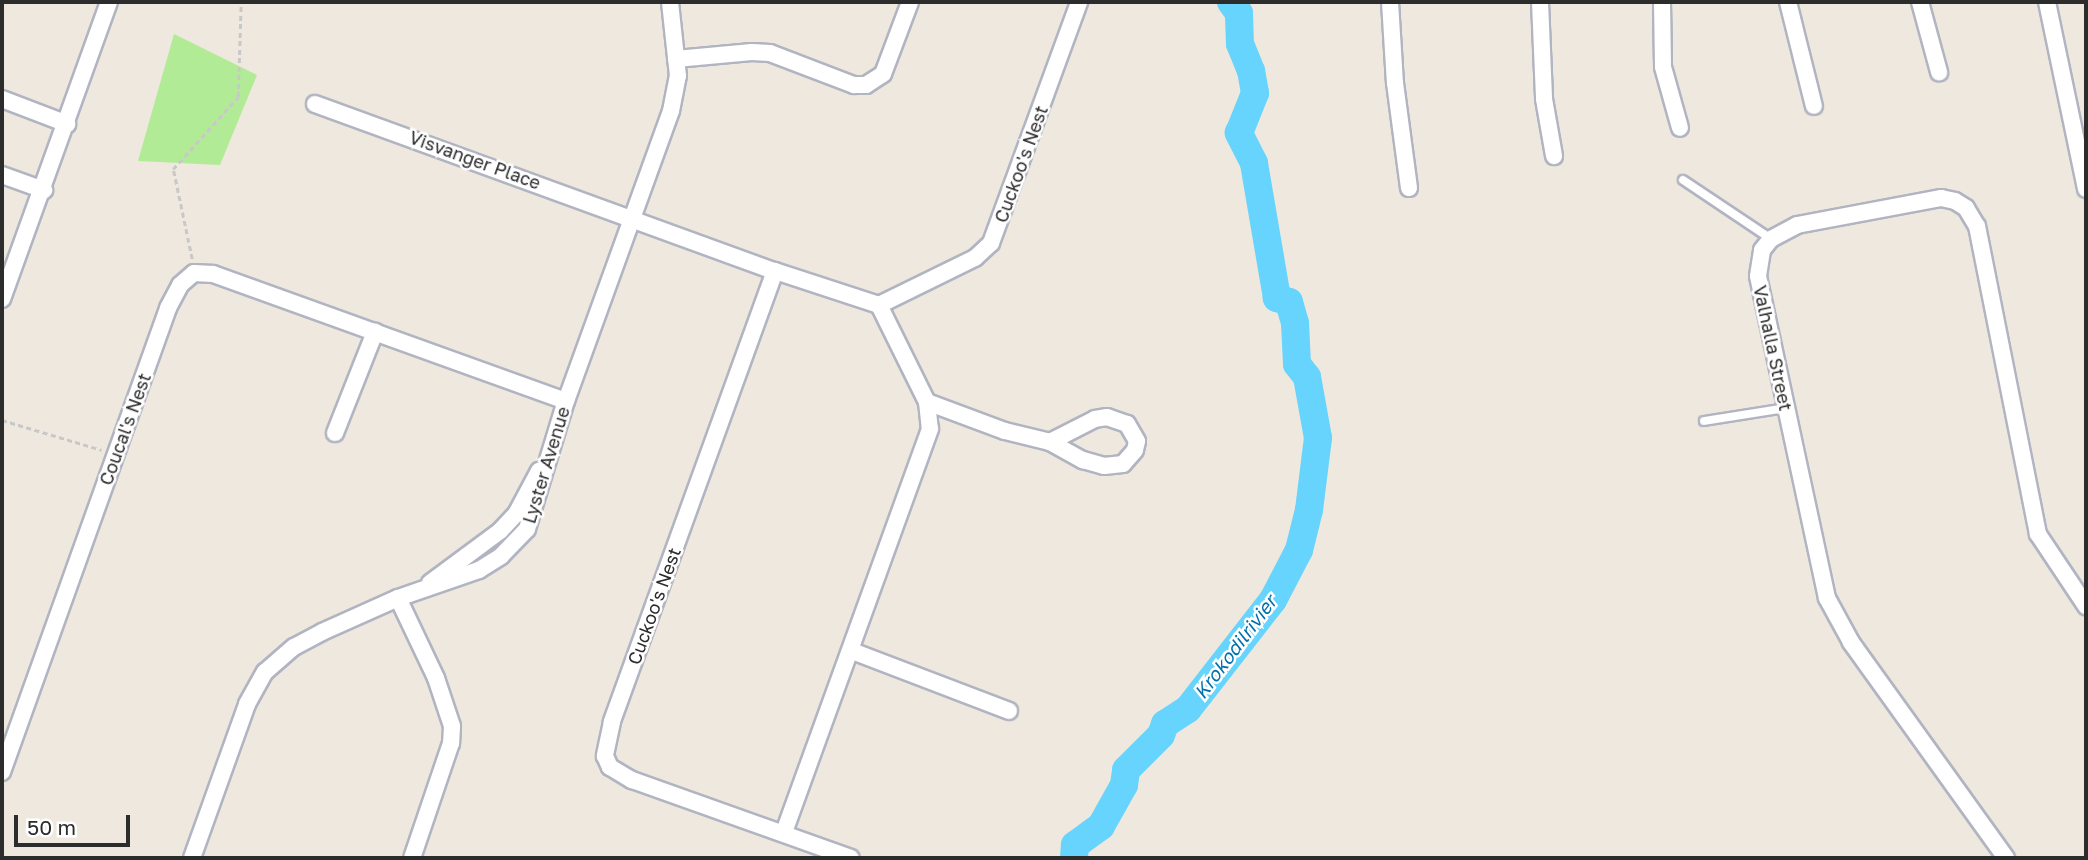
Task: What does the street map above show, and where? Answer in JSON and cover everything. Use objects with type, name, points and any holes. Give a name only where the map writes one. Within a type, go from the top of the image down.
[{"type":"street","points":[[2,299],[44,190],[109,2]]},
{"type":"street","name":"Lyster Avenue","points":[[192,858],[247,705],[265,672],[294,647],[398,598],[478,570],[517,542],[536,507],[566,401],[671,111],[678,76],[670,2]]},
{"type":"street","points":[[676,59],[752,51],[770,53],[854,85],[866,85],[883,74],[910,2]]},
{"type":"street","name":"Cuckoo's Nest","points":[[879,305],[975,258],[991,243],[1080,2]]},
{"type":"street","points":[[1390,2],[1395,83],[1409,188]]},
{"type":"street","points":[[1540,2],[1544,99],[1554,156]]},
{"type":"street","points":[[1662,2],[1663,67],[1680,128]]},
{"type":"street","points":[[1788,2],[1814,106]]},
{"type":"street","points":[[1920,2],[1939,72]]},
{"type":"street","points":[[2043,4],[2086,189]]},
{"type":"street","points":[[2,99],[67,124]]},
{"type":"street","name":"Visvanger Place","points":[[315,104],[634,218]]},
{"type":"street","points":[[2,175],[44,190]]},
{"type":"street","points":[[1771,239],[1797,225],[1941,198],[1955,201],[1966,208],[1976,226],[2038,534],[2086,606]]},
{"type":"street","points":[[634,218],[775,271],[879,305],[927,402],[930,429],[784,833]]},
{"type":"street","name":"Valhalla Street","points":[[1771,239],[1762,250],[1758,276],[1823,584],[1831,607],[1851,642],[2006,858]]},
{"type":"street","name":"Cuckoo's Nest","points":[[775,271],[612,722],[605,756],[610,766],[632,780],[851,858]]},
{"type":"street","points":[[194,273],[213,274],[566,401]]},
{"type":"street","name":"Coucal's Nest","points":[[2,772],[168,308],[180,285],[194,273]]},
{"type":"street","points":[[335,433],[375,332]]},
{"type":"street","points":[[927,402],[1005,431],[1050,442],[1083,460],[1115,467],[1129,458],[1137,441],[1127,424],[1108,417],[1095,419],[1050,442]]},
{"type":"street","points":[[398,598],[440,688],[452,726],[451,743],[412,858]]},
{"type":"street","points":[[852,651],[1009,711]]},
{"type":"lane","points":[[1684,180],[1771,239]]},
{"type":"lane","points":[[1704,421],[1786,408]]},
{"type":"path","points":[[194,273],[173,169],[237,97],[241,2]]},
{"type":"path","points":[[2,419],[116,454]]},
{"type":"green space","points":[[174,34],[257,75],[220,165],[138,161]]},
{"type":"waterway","name":"Krokodilrivier","points":[[1074,858],[1075,845],[1101,826],[1124,785],[1126,770],[1161,735],[1165,724],[1188,709],[1273,600],[1299,550],[1309,510],[1318,438],[1307,377],[1297,364],[1295,323],[1289,302],[1277,298],[1254,163],[1239,133],[1255,93],[1251,71],[1240,44],[1239,13],[1231,2]]}]
